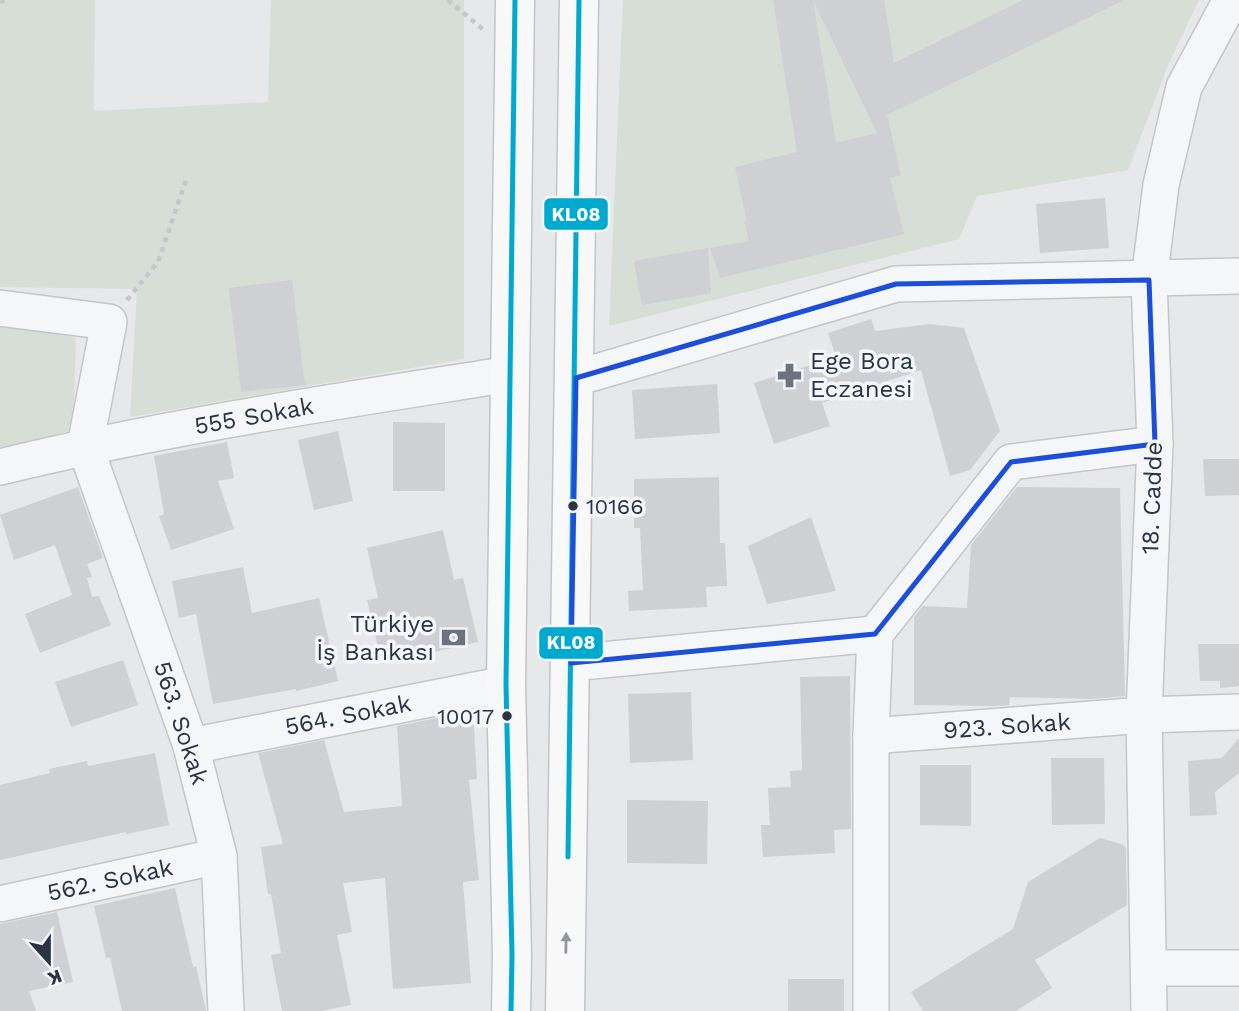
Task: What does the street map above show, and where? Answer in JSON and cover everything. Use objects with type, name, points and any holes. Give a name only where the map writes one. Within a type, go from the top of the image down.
[{"type":"main road","points":[[511,1011],[506,684],[514,0]]},
{"type":"main road","points":[[565,1011],[576,378],[579,0]]},
{"type":"street","name":"18. Cadde","points":[[1149,1011],[1144,715],[1155,444],[1149,279],[1161,185],[1184,87],[1231,0]]},
{"type":"street","points":[[576,378],[896,284],[1239,276]]},
{"type":"street","points":[[0,309],[109,322],[85,446]]},
{"type":"street","name":"555 Sokak","points":[[0,467],[85,446],[296,408],[510,374]]},
{"type":"street","points":[[871,1011],[871,736],[875,634],[1011,462],[1155,444]]},
{"type":"street","name":"563. Sokak","points":[[85,446],[191,746],[219,856],[226,1011]]},
{"type":"street","points":[[571,663],[875,634]]},
{"type":"street","name":"564. Sokak","points":[[191,746],[506,684]]},
{"type":"street","name":"923. Sokak","points":[[871,736],[1144,715],[1239,712]]},
{"type":"street","name":"562. Sokak","points":[[0,904],[219,856]]},
{"type":"street","points":[[1149,968],[1239,968]]},
{"type":"path","points":[[0,2],[6,0]]},
{"type":"path","points":[[448,0],[514,54]]},
{"type":"path","points":[[109,322],[158,262],[187,177]]},
{"type":"highlighted area","points":[[1149,280],[1155,444],[1011,462],[875,634],[571,663],[576,378],[896,284]]},
{"type":"shaded area","points":[[0,0],[95,0],[94,111],[268,102],[271,0],[464,0],[464,359],[130,417],[137,289],[0,287]]},
{"type":"shaded area","points":[[623,0],[1199,0],[1168,65],[1128,170],[977,196],[959,239],[609,326]]},
{"type":"shaded area","points":[[0,324],[39,328],[76,338],[73,430],[0,448]]},
{"type":"building","points":[[773,0],[813,0],[884,0],[894,63],[1023,0],[1124,0],[887,115],[901,175],[890,178],[904,234],[720,278],[710,248],[749,241],[735,167],[797,152]],"holes":[[[813,0],[877,133],[836,143]]]},
{"type":"building","points":[[1105,198],[1109,248],[1040,253],[1036,204]]},
{"type":"building","points":[[708,248],[711,293],[642,305],[634,261]]},
{"type":"building","points":[[292,280],[305,385],[241,392],[229,288]]},
{"type":"building","points":[[871,319],[875,331],[930,324],[964,328],[1000,431],[970,470],[950,476],[921,370],[822,403],[830,426],[774,444],[754,383],[836,357],[828,333]]},
{"type":"building","points":[[717,384],[720,433],[635,439],[632,390]]},
{"type":"building","points":[[393,422],[445,423],[445,491],[393,491]]},
{"type":"building","points":[[338,431],[353,501],[314,510],[298,440]]},
{"type":"building","points":[[227,442],[234,478],[218,481],[234,529],[171,550],[159,516],[164,514],[154,456]]},
{"type":"building","points":[[1203,459],[1239,459],[1239,495],[1205,496]]},
{"type":"building","points":[[719,477],[720,543],[725,543],[727,586],[706,587],[707,607],[629,611],[628,591],[643,590],[640,528],[634,528],[634,479]]},
{"type":"building","points":[[78,487],[103,558],[87,564],[92,577],[87,578],[92,597],[99,596],[111,625],[40,653],[25,614],[72,595],[55,545],[14,560],[0,515]]},
{"type":"building","points":[[1017,487],[1120,488],[1125,696],[1093,699],[1010,697],[1009,705],[995,706],[914,705],[914,617],[923,606],[967,608],[971,545]]},
{"type":"building","points":[[811,517],[836,591],[767,604],[748,546]]},
{"type":"building","points":[[443,530],[454,580],[463,578],[478,642],[382,664],[367,600],[378,598],[367,548]]},
{"type":"building","points":[[243,567],[252,613],[319,598],[338,681],[296,691],[213,704],[196,614],[179,618],[172,581]]},
{"type":"building","points":[[1198,644],[1239,644],[1239,686],[1220,688],[1220,681],[1200,681]]},
{"type":"building","points":[[123,660],[138,705],[71,727],[55,682]]},
{"type":"building","points":[[850,676],[851,829],[834,830],[835,853],[763,857],[761,825],[770,825],[768,788],[791,787],[790,771],[802,770],[800,677]]},
{"type":"building","points":[[691,692],[693,760],[630,763],[628,694]]},
{"type":"building","points":[[473,711],[477,779],[469,780],[479,880],[463,882],[471,983],[393,989],[385,878],[343,883],[352,932],[337,935],[351,1005],[321,1011],[282,1011],[271,955],[281,953],[261,847],[283,844],[258,753],[324,740],[344,812],[402,806],[397,726]]},
{"type":"building","points":[[1239,738],[1239,773],[1215,792],[1217,815],[1190,816],[1188,761],[1222,758]]},
{"type":"building","points":[[155,753],[169,825],[0,860],[0,785],[50,773],[49,769],[87,761],[88,766]]},
{"type":"building","points":[[1051,758],[1104,758],[1105,824],[1052,825]]},
{"type":"building","points":[[920,765],[971,765],[971,826],[920,825]]},
{"type":"building","points":[[627,800],[708,801],[707,864],[627,863]]},
{"type":"building","points":[[1100,838],[1124,845],[1126,849],[1127,905],[1035,960],[1052,988],[1016,1011],[923,1011],[911,992],[1013,929],[1028,882]]},
{"type":"building","points":[[175,888],[206,1011],[122,1011],[110,957],[106,958],[94,906]]},
{"type":"building","points":[[57,912],[73,982],[29,991],[36,1011],[0,1011],[0,924]]},
{"type":"building","points":[[788,979],[844,979],[844,1011],[788,1011]]},
{"type":"transit line","name":"KL08","points":[[511,1011],[506,684],[515,0]]},
{"type":"transit line","name":"KL08","points":[[568,857],[579,0]]},
{"type":"place","name":"Ege Bora Eczanesi","points":[[790,375]]},
{"type":"place","name":"10166","points":[[573,506]]},
{"type":"place","name":"Türkiye İş Bankası","points":[[454,638]]},
{"type":"place","name":"10017","points":[[507,716]]}]
